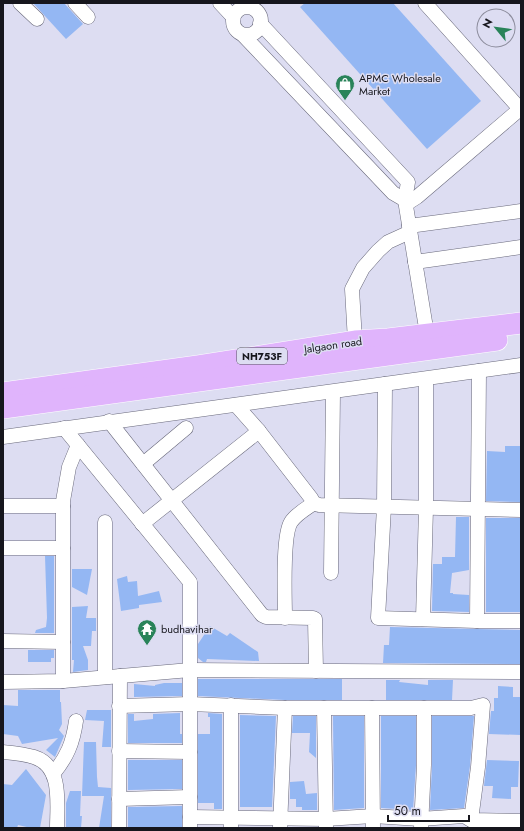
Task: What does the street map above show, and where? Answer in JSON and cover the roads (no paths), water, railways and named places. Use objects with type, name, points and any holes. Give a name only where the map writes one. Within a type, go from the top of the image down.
[{"type":"highway","name":"Jalgaon road","points":[[3,393],[198,366],[355,341],[388,339],[521,323]]},
{"type":"highway","name":"Jalgaon road","points":[[3,408],[521,337]]},
{"type":"street","points":[[20,3],[37,19]]},
{"type":"street","points":[[75,3],[88,17]]},
{"type":"street","points":[[220,3],[249,11],[408,182],[405,202],[427,334]]},
{"type":"street","points":[[405,202],[417,197],[520,108],[425,3]]},
{"type":"street","points":[[249,11],[233,26],[236,30],[243,34],[393,193],[405,202]]},
{"type":"street","points":[[243,34],[248,35],[256,31],[249,11]]},
{"type":"street","points":[[355,341],[352,289],[363,268],[388,242],[409,229],[521,211]]},
{"type":"street","points":[[415,262],[521,247]]},
{"type":"street","points":[[3,437],[109,421],[236,406],[521,365]]},
{"type":"street","points":[[477,621],[478,371]]},
{"type":"street","points":[[423,619],[426,508],[426,379]]},
{"type":"street","points":[[385,384],[384,507],[378,618],[521,621]]},
{"type":"street","points":[[331,573],[333,392]]},
{"type":"street","points":[[236,406],[259,431],[314,502],[319,505],[331,504],[384,507],[521,510]]},
{"type":"street","points":[[109,421],[262,615],[266,617],[313,618],[316,621],[316,671]]},
{"type":"street","points":[[64,428],[190,582],[190,823],[421,823],[521,821]]},
{"type":"street","points":[[143,464],[186,428]]},
{"type":"street","points":[[142,524],[259,431]]},
{"type":"street","points":[[62,680],[63,506],[65,483],[69,467],[78,445]]},
{"type":"street","points":[[285,618],[286,536],[290,523],[295,517],[314,502]]},
{"type":"street","points":[[3,506],[63,506]]},
{"type":"street","points":[[105,522],[105,677]]},
{"type":"street","points":[[3,548],[63,548]]},
{"type":"street","points":[[3,641],[62,642]]},
{"type":"street","points":[[3,682],[62,680],[190,670],[521,672]]},
{"type":"street","points":[[119,828],[120,676]]},
{"type":"street","points":[[120,706],[190,704],[286,708],[471,708],[483,705],[478,767],[466,821]]},
{"type":"street","points":[[231,705],[231,823]]},
{"type":"street","points":[[279,823],[286,708]]},
{"type":"street","points":[[324,708],[326,823]]},
{"type":"street","points":[[372,708],[373,822]]},
{"type":"street","points":[[421,823],[424,765],[424,708]]},
{"type":"street","points":[[53,774],[62,763],[70,749],[76,721]]},
{"type":"street","points":[[120,751],[190,752]]},
{"type":"street","points":[[3,752],[34,757],[46,764],[53,774],[57,791],[57,828]]},
{"type":"street","points":[[119,799],[190,797]]},
{"type":"place","name":"APMC Wholesale Market","points":[[345,101]]},
{"type":"place","name":"budhavihar","points":[[147,646]]}]
